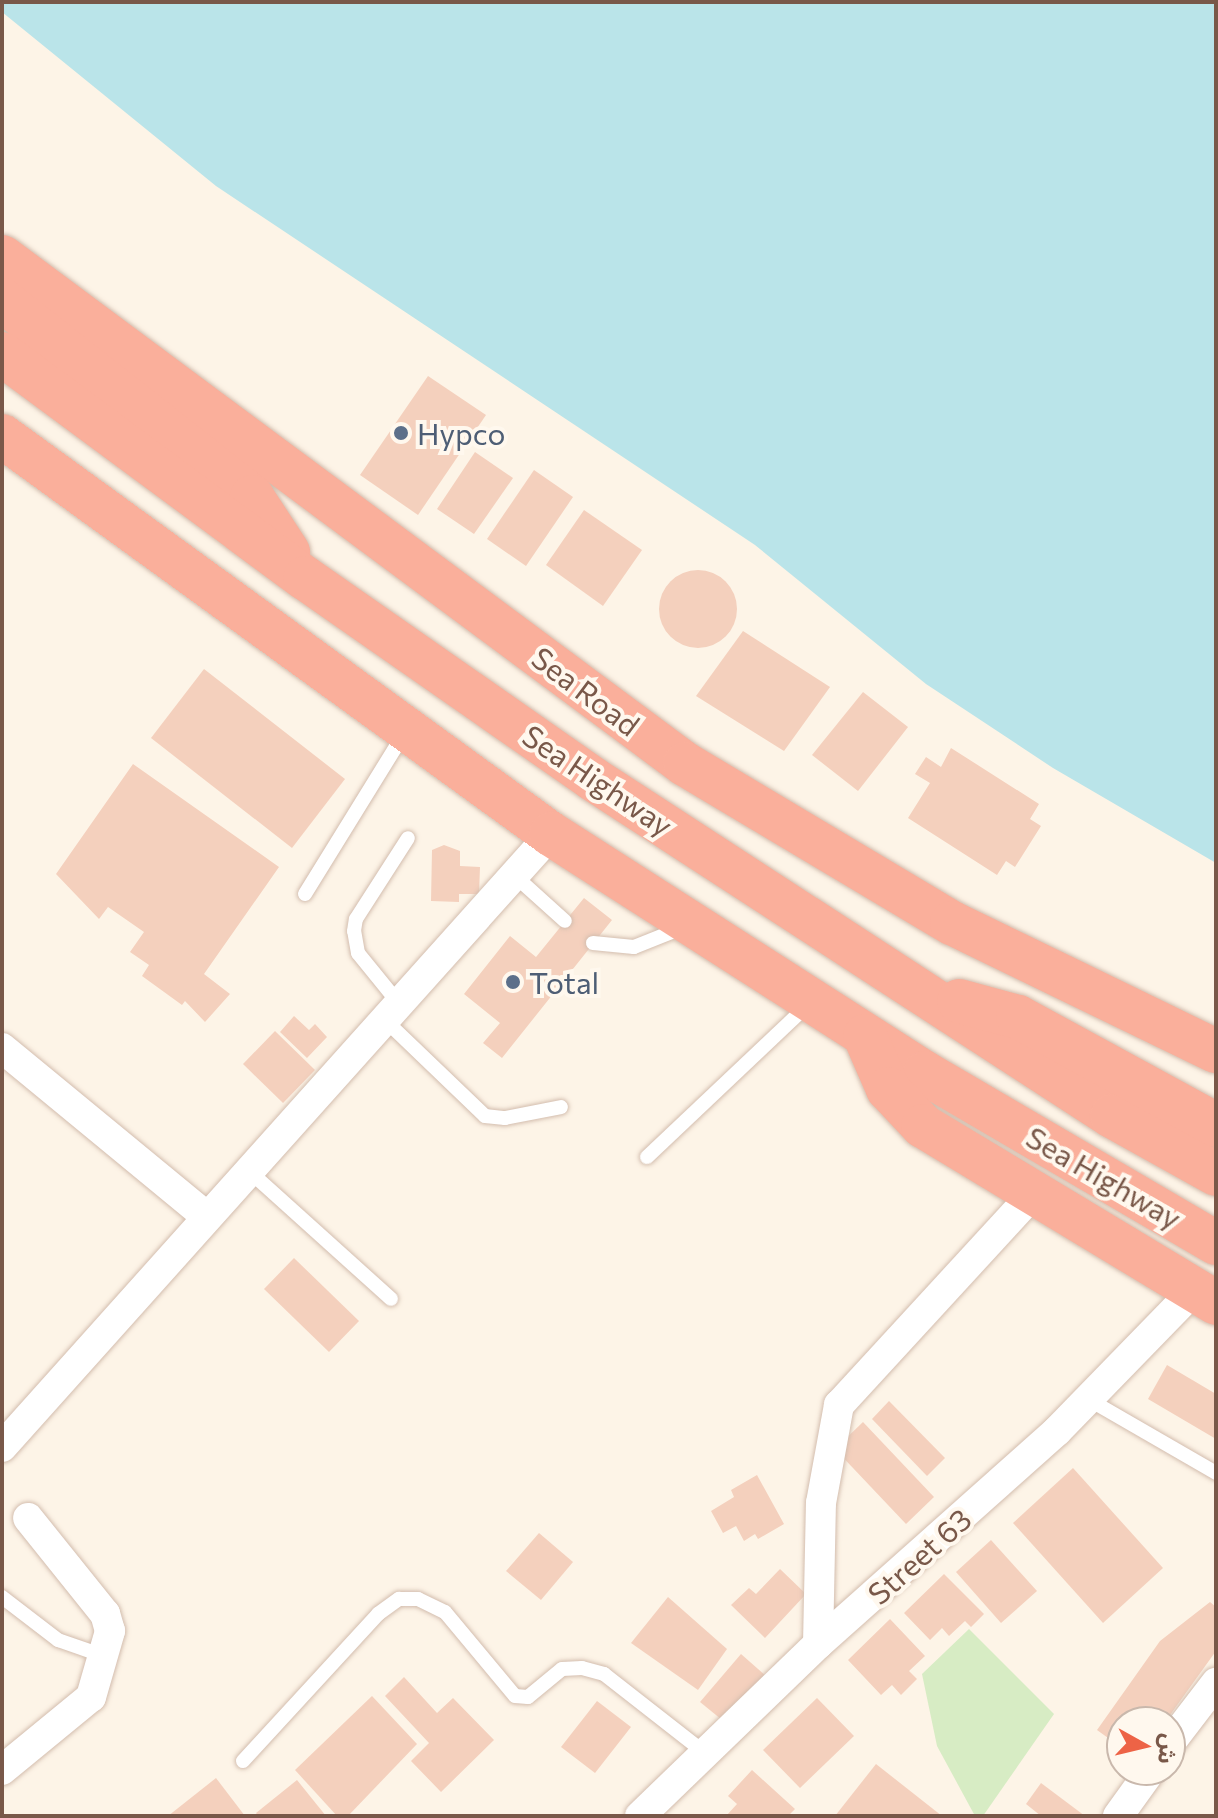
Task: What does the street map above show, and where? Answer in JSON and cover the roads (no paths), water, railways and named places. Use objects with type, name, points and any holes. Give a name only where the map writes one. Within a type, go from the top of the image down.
[{"type":"highway","name":"Sea Road","points":[[2,257],[685,764],[952,923],[1216,1051]]},
{"type":"highway","points":[[2,300],[127,394],[252,497],[305,578]]},
{"type":"highway","name":"Sea Highway","points":[[2,354],[305,578],[593,779],[1112,1116],[1216,1174]]},
{"type":"highway","name":"Sea Highway","points":[[2,436],[551,834],[865,1036],[1216,1243]]},
{"type":"highway","points":[[922,991],[1018,1017],[1216,1125]]},
{"type":"highway","points":[[865,1036],[888,1089],[923,1126],[1032,1195],[1205,1297]]},
{"type":"street","points":[[2,1447],[551,834]]},
{"type":"street","points":[[2,1048],[206,1216]]},
{"type":"street","points":[[818,1644],[821,1503],[839,1405],[1032,1195]]},
{"type":"street","name":"Street 63","points":[[640,1816],[818,1644],[1205,1297]]},
{"type":"street","points":[[2,1770],[91,1697],[107,1657],[110,1631],[105,1614],[28,1518]]},
{"type":"street","points":[[1186,1722],[1215,1685]]},
{"type":"street","points":[[1118,1816],[1140,1786]]},
{"type":"lane","points":[[305,894],[407,730]]},
{"type":"lane","points":[[408,838],[356,919],[354,931],[358,953],[393,1014],[485,1116],[505,1118],[561,1107]]},
{"type":"lane","points":[[515,876],[565,921]]},
{"type":"lane","points":[[593,943],[634,947],[691,924]]},
{"type":"lane","points":[[647,1157],[812,1001]]},
{"type":"lane","points":[[249,1171],[391,1299]]},
{"type":"lane","points":[[1088,1399],[1216,1473]]},
{"type":"lane","points":[[2,1597],[58,1640],[107,1657]]},
{"type":"lane","points":[[243,1761],[378,1614],[399,1599],[418,1599],[445,1612],[515,1696],[528,1697],[562,1669],[582,1668],[604,1674],[704,1752]]},
{"type":"water","points":[[2,2],[1216,2],[1216,863],[1053,768],[926,684],[755,545],[216,186],[2,12]]},
{"type":"place","name":"Hypco","points":[[401,433]]},
{"type":"place","name":"Total","points":[[513,982]]}]
